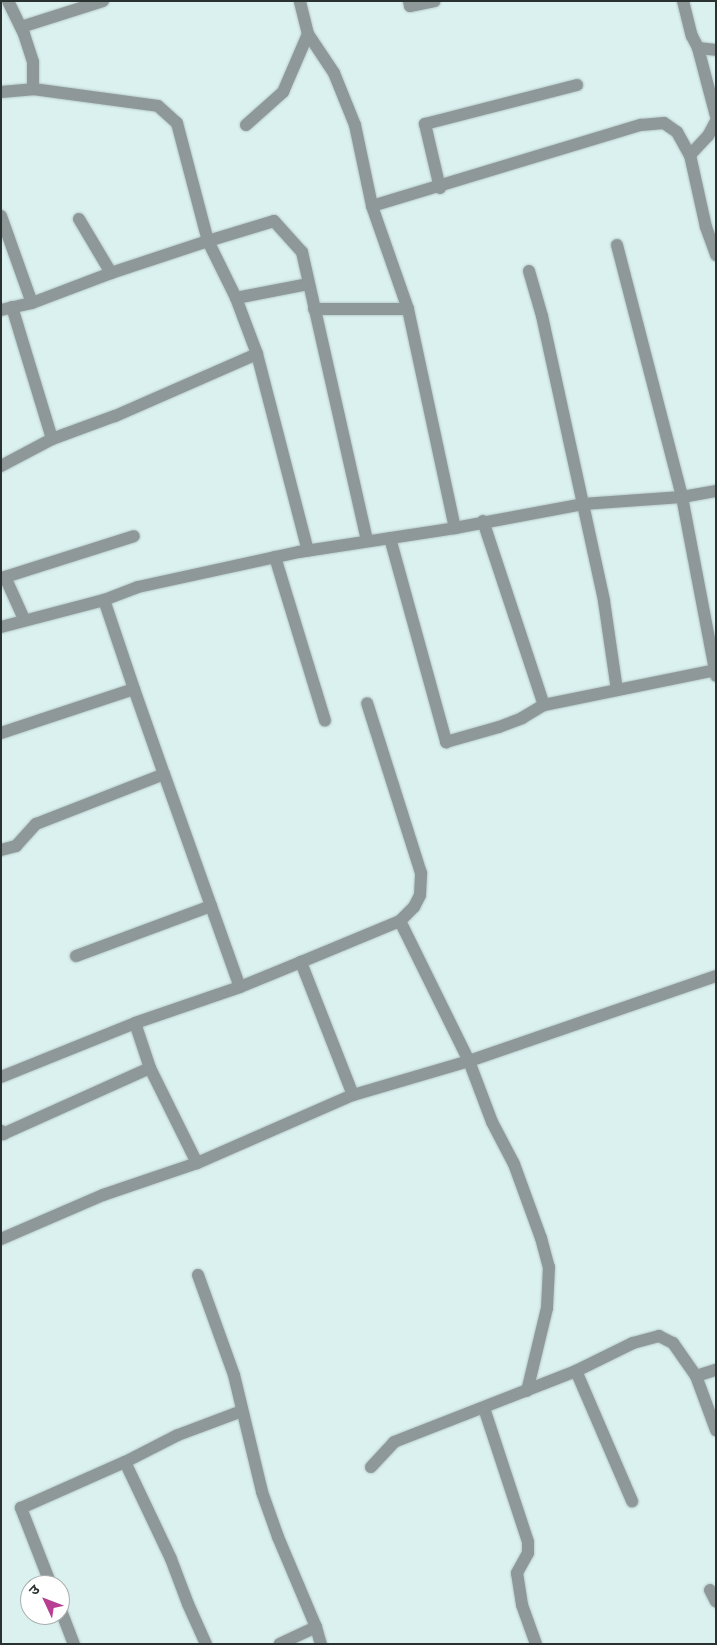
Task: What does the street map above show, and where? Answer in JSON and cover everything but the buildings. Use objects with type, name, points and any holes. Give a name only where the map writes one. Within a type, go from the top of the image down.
[{"type":"street","points":[[8,1],[33,62],[33,89]]},
{"type":"street","points":[[20,27],[103,1]]},
{"type":"street","points":[[300,1],[308,34],[334,73],[355,126],[372,206],[408,310],[455,528]]},
{"type":"street","points":[[409,1],[410,6],[434,1]]},
{"type":"street","points":[[683,1],[716,116]]},
{"type":"street","points":[[246,125],[283,92],[308,34]]},
{"type":"street","points":[[698,48],[716,50]]},
{"type":"street","points":[[440,188],[424,124],[577,85]]},
{"type":"street","points":[[1,92],[33,89],[158,106],[177,124],[208,241],[236,298],[257,354],[308,551]]},
{"type":"street","points":[[690,154],[708,136],[716,121]]},
{"type":"street","points":[[372,206],[440,188],[641,125],[664,123],[677,132],[690,154],[711,223],[716,255]]},
{"type":"street","points":[[1,216],[32,303]]},
{"type":"street","points":[[79,219],[111,273]]},
{"type":"street","points":[[52,439],[7,309],[32,303],[111,273],[274,221],[302,252],[367,542]]},
{"type":"street","points":[[390,538],[446,742],[499,727],[522,718],[544,705],[715,672],[682,497],[617,245]]},
{"type":"street","points":[[529,271],[542,316],[604,601],[617,690]]},
{"type":"street","points":[[236,298],[308,284]]},
{"type":"street","points":[[314,309],[408,310]]},
{"type":"street","points":[[1,466],[52,439],[115,416],[257,354]]},
{"type":"street","points":[[1,627],[24,619],[104,600],[138,587],[275,557],[455,528],[483,521],[583,504],[682,497],[716,491]]},
{"type":"street","points":[[483,521],[544,705]]},
{"type":"street","points":[[24,619],[3,574],[134,536]]},
{"type":"street","points":[[275,557],[324,720]]},
{"type":"street","points":[[104,600],[240,987]]},
{"type":"street","points":[[1,733],[134,689]]},
{"type":"street","points":[[1,1077],[135,1023],[240,987],[301,962],[400,921],[414,907],[420,895],[421,873],[367,703]]},
{"type":"street","points":[[1,850],[16,846],[36,824],[164,774]]},
{"type":"street","points":[[76,956],[211,906]]},
{"type":"street","points":[[400,921],[469,1061],[492,1122],[514,1164],[541,1238],[549,1267],[547,1308],[527,1391]]},
{"type":"street","points":[[301,962],[354,1095]]},
{"type":"street","points":[[1,1240],[103,1195],[197,1163],[354,1095],[469,1061],[716,976]]},
{"type":"street","points":[[135,1023],[150,1068],[197,1163]]},
{"type":"street","points":[[1,1131],[4,1134],[150,1068]]},
{"type":"street","points":[[198,1274],[234,1375],[262,1492],[278,1537],[322,1644]]},
{"type":"street","points":[[371,1467],[394,1442],[576,1372],[633,1343],[659,1336],[673,1343],[696,1376],[716,1430]]},
{"type":"street","points":[[696,1376],[716,1370]]},
{"type":"street","points":[[576,1372],[632,1501]]},
{"type":"street","points":[[484,1408],[528,1542],[528,1553],[517,1573],[522,1605],[536,1644]]},
{"type":"street","points":[[47,1575],[21,1508],[125,1462],[178,1435],[242,1412]]},
{"type":"street","points":[[125,1462],[171,1559],[206,1644]]},
{"type":"street","points":[[710,1590],[716,1602]]},
{"type":"street","points":[[67,1625],[74,1644]]},
{"type":"street","points":[[280,1644],[316,1627]]}]
